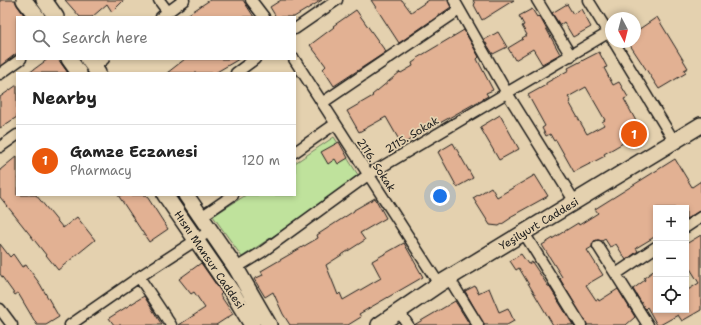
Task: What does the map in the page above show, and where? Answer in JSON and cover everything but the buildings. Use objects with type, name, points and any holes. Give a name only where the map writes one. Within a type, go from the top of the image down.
[{"type":"main road","points":[[24,0],[36,16]]},
{"type":"main road","points":[[44,0],[55,16]]},
{"type":"main road","points":[[70,60],[78,72]]},
{"type":"main road","name":"Yeşilyurt Caddesi","points":[[379,325],[444,281],[701,125]]},
{"type":"main road","name":"Hısnı Mansur Caddesi","points":[[166,196],[232,292],[252,325]]},
{"type":"main road","points":[[187,196],[236,268],[269,325]]},
{"type":"street","points":[[159,0],[164,14],[184,0]]},
{"type":"street","points":[[251,0],[263,16]]},
{"type":"street","points":[[296,28],[337,0]]},
{"type":"street","points":[[454,0],[507,93],[575,202]]},
{"type":"street","points":[[537,0],[570,56]]},
{"type":"street","points":[[588,0],[605,27]]},
{"type":"street","points":[[322,103],[459,10]]},
{"type":"street","name":"2115. Sokak","points":[[236,268],[262,252],[368,175],[570,56],[605,38]]},
{"type":"street","points":[[618,48],[674,141]]},
{"type":"street","points":[[0,74],[20,60]]},
{"type":"street","points":[[237,72],[254,60]]},
{"type":"street","name":"2116. Sokak","points":[[295,60],[368,175],[444,281],[478,325]]},
{"type":"street","points":[[296,151],[335,124]]},
{"type":"street","points":[[0,147],[16,136]]},
{"type":"street","points":[[201,217],[231,196]]},
{"type":"street","points":[[689,225],[701,217]]},
{"type":"street","points":[[70,325],[139,277],[210,231]]},
{"type":"street","points":[[524,233],[581,325]]},
{"type":"street","points":[[598,246],[648,325]]},
{"type":"street","points":[[616,274],[653,249]]},
{"type":"street","points":[[139,277],[170,325]]},
{"type":"street","points":[[0,309],[12,325]]},
{"type":"street","points":[[399,311],[408,325]]},
{"type":"green space","points":[[334,137],[360,178],[242,257],[213,216],[244,196],[296,196],[296,162]]},
{"type":"place","name":"Gamze Eczanesi","points":[[634,134]]}]
